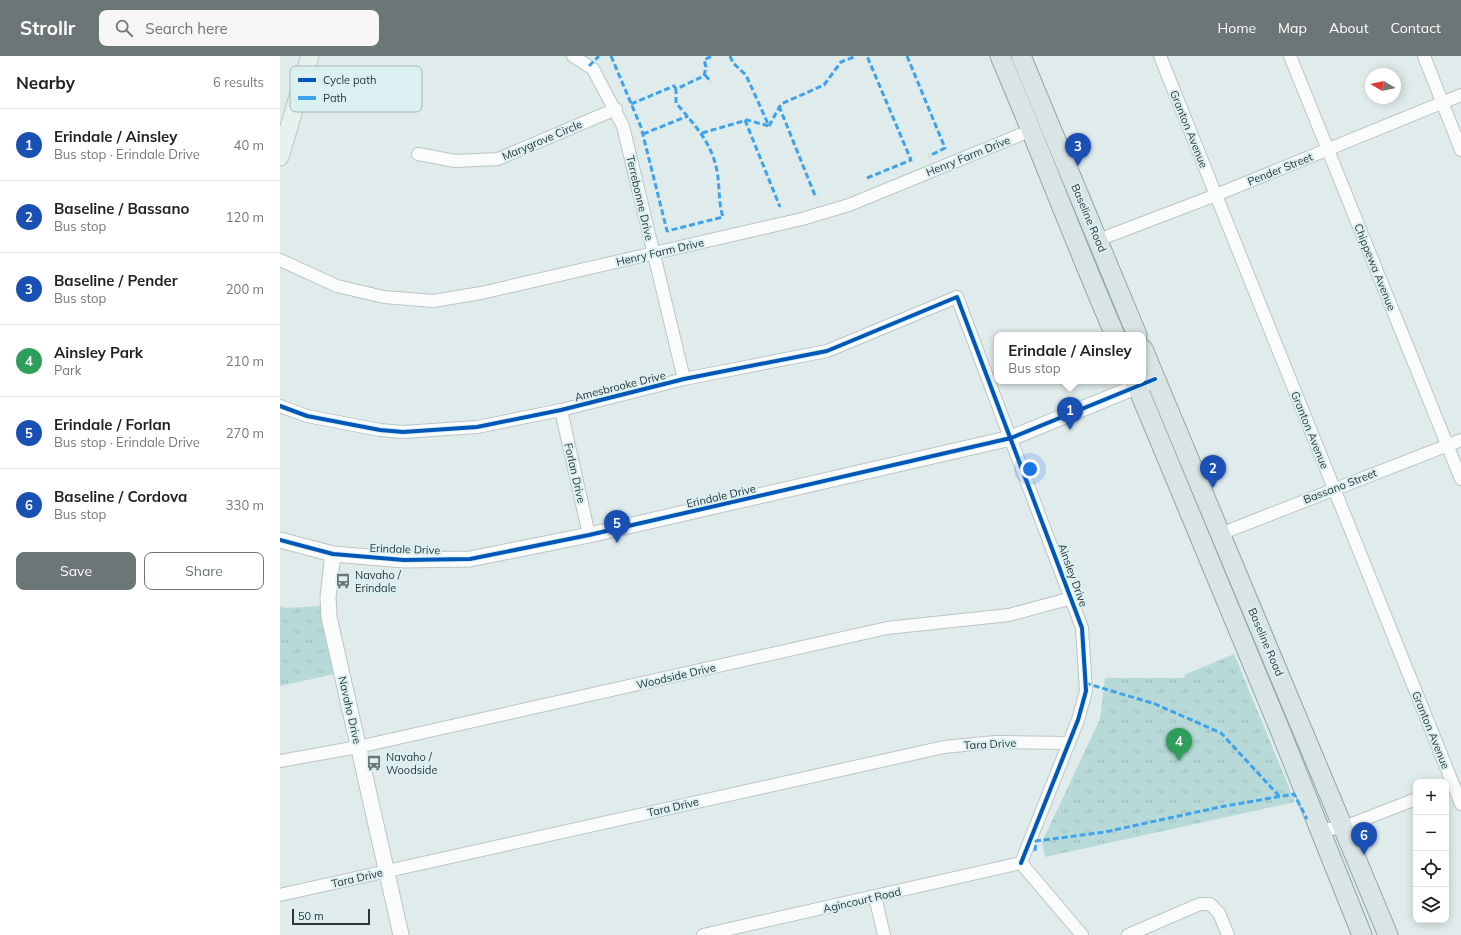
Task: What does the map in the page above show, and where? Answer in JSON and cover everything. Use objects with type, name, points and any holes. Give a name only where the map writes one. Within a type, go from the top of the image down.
[{"type":"main road","points":[[307,66],[310,56]]},
{"type":"main road","name":"Baseline Road","points":[[1000,56],[1032,130],[1079,253],[1114,332]]},
{"type":"main road","name":"Baseline Road","points":[[1021,56],[1136,332]]},
{"type":"main road","points":[[280,156],[293,112]]},
{"type":"main road","name":"Baseline Road","points":[[1146,356],[1388,935]]},
{"type":"main road","name":"Baseline Road","points":[[1136,384],[1321,830],[1362,935]]},
{"type":"street","name":"Terrebonne Drive","points":[[573,56],[593,69],[616,109],[623,126],[684,380]]},
{"type":"street","name":"Granton Avenue","points":[[1160,56],[1461,804]]},
{"type":"street","name":"Chippewa Avenue","points":[[1290,56],[1461,478]]},
{"type":"street","points":[[1424,56],[1461,150]]},
{"type":"street","name":"Pender Street","points":[[1098,240],[1216,195],[1461,95]]},
{"type":"street","name":"Marygrove Circle","points":[[418,154],[455,161],[498,159],[616,109]]},
{"type":"street","name":"Henry Farm Drive","points":[[280,260],[337,286],[384,297],[433,301],[481,293],[802,219],[849,205],[1032,130]]},
{"type":"street","name":"Amesbrooke Drive","points":[[280,406],[307,416],[380,430],[403,432],[477,428],[561,410],[684,380],[827,351],[957,297]]},
{"type":"street","name":"Ainsley Drive","points":[[957,297],[1072,598],[1082,628],[1086,691],[1078,720],[1021,863]]},
{"type":"street","name":"Erindale Drive","points":[[1146,381],[1155,379]]},
{"type":"street","name":"Erindale Drive","points":[[280,540],[333,554],[404,560],[470,559],[589,535],[1011,438],[1134,384]]},
{"type":"street","name":"Forlan Drive","points":[[561,410],[589,535]]},
{"type":"street","name":"Bassano Street","points":[[1220,534],[1333,488],[1461,440]]},
{"type":"street","name":"Navaho Drive","points":[[333,554],[328,597],[329,617],[401,935]]},
{"type":"street","name":"Woodside Drive","points":[[280,761],[358,746],[887,628],[1009,615],[1072,598]]},
{"type":"street","name":"Tara Drive","points":[[280,895],[944,746],[995,742],[1069,743]]},
{"type":"street","points":[[1321,830],[1344,827],[1413,800]]},
{"type":"street","points":[[1021,863],[1082,935]]},
{"type":"street","name":"Agincourt Road","points":[[703,935],[1021,863]]},
{"type":"street","points":[[875,897],[884,935]]},
{"type":"street","points":[[1128,935],[1200,904],[1210,904],[1219,913],[1228,935]]},
{"type":"green space","points":[[280,606],[286,608],[322,606],[321,615],[334,674],[280,686]]},
{"type":"green space","points":[[1234,654],[1295,802],[1045,857],[1042,842],[1100,719],[1105,678],[1185,678],[1184,675]]},
{"type":"marked path","points":[[589,66],[599,56]]},
{"type":"marked path","points":[[611,56],[641,127],[667,231],[723,217],[720,206],[715,161],[701,134],[676,103],[676,89],[704,76],[706,67],[704,60],[712,56]]},
{"type":"marked path","points":[[730,56],[733,63],[746,75],[769,126]]},
{"type":"marked path","points":[[769,126],[781,104],[824,85],[841,62],[856,56]]},
{"type":"marked path","points":[[867,56],[911,160],[867,178]]},
{"type":"marked path","points":[[907,56],[945,148],[929,156]]},
{"type":"marked path","points":[[705,75],[711,82]]},
{"type":"marked path","points":[[631,104],[674,86],[676,89]]},
{"type":"marked path","points":[[779,106],[816,198]]},
{"type":"marked path","points":[[643,134],[688,116]]},
{"type":"marked path","points":[[745,120],[780,207]]},
{"type":"marked path","points":[[702,133],[747,120],[769,126]]},
{"type":"marked path","points":[[1085,683],[1155,704],[1221,733],[1280,797]]},
{"type":"marked path","points":[[1035,851],[1036,841],[1105,832],[1220,807],[1294,794],[1307,819]]},
{"type":"cycle path","points":[[280,406],[307,416],[380,430],[403,432],[477,427],[561,410],[684,379],[827,351],[957,297],[1082,628],[1086,691],[1078,720],[1021,863]]},
{"type":"cycle path","points":[[1146,383],[1155,379]]},
{"type":"cycle path","points":[[280,540],[333,554],[404,560],[470,559],[589,535],[1011,438],[1143,384]]},
{"type":"place","name":"Baseline / Pender","points":[[1078,166]]},
{"type":"place","name":"Erindale / Ainsley","points":[[1070,430]]},
{"type":"place","name":"Baseline / Bassano","points":[[1213,488]]},
{"type":"place","name":"Erindale / Forlan","points":[[617,543]]},
{"type":"place","name":"Navaho / Erindale","points":[[343,581]]},
{"type":"place","name":"Ainsley Park","points":[[1179,761]]},
{"type":"place","name":"Navaho / Woodside","points":[[374,763]]},
{"type":"place","name":"Baseline / Cordova","points":[[1364,855]]}]
